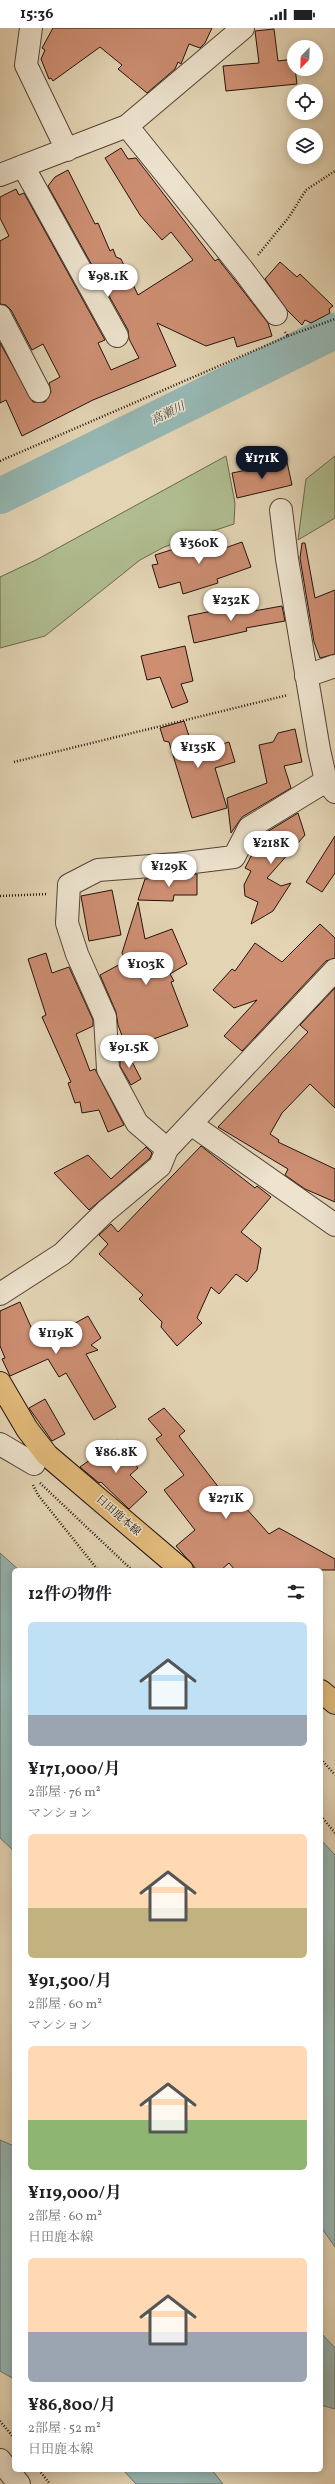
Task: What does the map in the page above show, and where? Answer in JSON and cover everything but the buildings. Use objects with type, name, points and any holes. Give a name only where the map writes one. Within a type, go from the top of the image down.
[{"type":"main road","name":"日田鹿本線","points":[[0,1383],[27,1429],[47,1455],[180,1568]]},
{"type":"main road","points":[[323,1693],[335,1703]]},
{"type":"street","points":[[31,28],[26,65],[68,150]]},
{"type":"street","points":[[0,175],[127,126],[243,28]]},
{"type":"street","points":[[127,126],[243,270],[276,314]]},
{"type":"street","points":[[23,166],[117,336]]},
{"type":"street","points":[[0,316],[39,391]]},
{"type":"street","points":[[167,1149],[137,1123],[108,1070],[105,1017],[77,954],[67,923],[69,885],[98,870],[177,864],[234,856],[249,828],[330,787],[307,683],[281,510]]},
{"type":"street","points":[[307,683],[335,666]]},
{"type":"street","points":[[0,1294],[62,1254],[106,1211],[160,1166],[167,1149],[335,970]]},
{"type":"street","points":[[191,1124],[335,1225]]},
{"type":"street","points":[[0,1444],[27,1460]]},
{"type":"street","points":[[0,2460],[19,2484]]},
{"type":"path","points":[[243,270],[266,248],[289,217],[306,190],[335,172]]},
{"type":"path","points":[[276,314],[288,336]]},
{"type":"path","points":[[0,461],[288,336],[335,319]]},
{"type":"path","points":[[14,762],[307,683]]},
{"type":"path","points":[[0,896],[68,893]]},
{"type":"path","points":[[27,1460],[38,1495],[96,1568]]},
{"type":"path","points":[[27,1460],[37,1480],[130,1568]]},
{"type":"path","points":[[323,1761],[335,1775]]},
{"type":"path","points":[[323,1818],[335,1832]]},
{"type":"path","points":[[0,2421],[12,2436]]},
{"type":"path","points":[[41,2472],[50,2484]]},
{"type":"green space","points":[[226,456],[235,503],[234,524],[164,547],[140,560],[45,636],[0,648],[0,577],[36,560]]},
{"type":"green space","points":[[335,456],[335,518],[298,540],[306,479]]},
{"type":"water","points":[[0,1553],[17,1568],[12,1568],[12,1849],[0,1838]]},
{"type":"water","points":[[323,1842],[335,1855],[335,2247],[323,2230]]},
{"type":"water","points":[[0,2140],[12,2145],[12,2378],[0,2371]]},
{"type":"water","points":[[323,2335],[335,2348],[335,2409],[323,2406]]},
{"type":"water","points":[[125,2472],[214,2472],[223,2484],[136,2484]]},
{"type":"waterway","name":"高瀬川","points":[[0,496],[335,331]]}]
